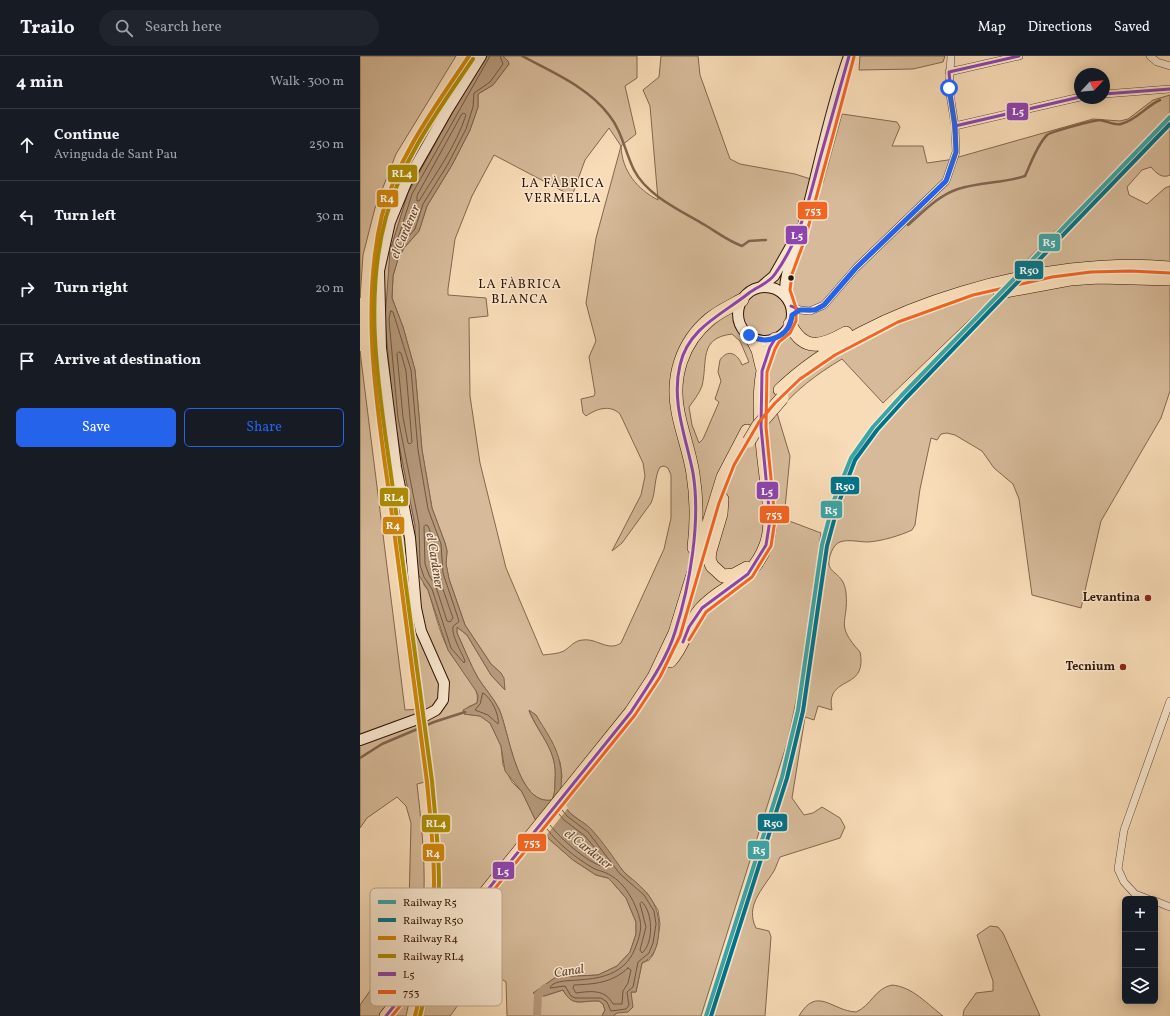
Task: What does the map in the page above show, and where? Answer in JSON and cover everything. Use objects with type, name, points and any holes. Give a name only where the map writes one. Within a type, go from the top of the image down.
[{"type":"highway","points":[[792,310],[802,341],[816,345],[828,342],[912,302],[970,283],[1038,269],[1087,264],[1170,268]]},
{"type":"highway","points":[[781,394],[804,370],[829,352],[865,332],[921,307],[962,293],[1026,277],[1067,270],[1116,265]]},
{"type":"highway","points":[[682,606],[689,590],[704,535],[723,477],[766,406],[827,361],[888,327],[947,305],[983,295],[1070,279],[1130,277],[1170,280]]},
{"type":"highway","points":[[633,714],[663,659],[675,633],[693,556],[696,507],[693,474],[677,403],[677,374],[683,354],[696,333],[715,315],[742,300]]},
{"type":"highway","points":[[751,336],[758,350],[762,371]]},
{"type":"highway","points":[[670,661],[679,651],[689,627],[702,608],[745,578],[766,545],[770,520],[761,427],[762,371],[766,353],[775,339]]},
{"type":"highway","points":[[493,888],[652,692],[670,661],[688,612],[722,500],[748,436]]},
{"type":"highway","points":[[722,500],[721,514],[710,551],[709,559],[712,566],[723,576],[729,576],[742,572],[756,562]]},
{"type":"highway","points":[[386,1016],[394,1006]]},
{"type":"highway","points":[[394,1016],[401,1006]]},
{"type":"street","points":[[360,740],[423,717],[436,710],[443,700],[444,683],[421,631],[416,608],[410,538],[396,467],[382,348],[380,271],[390,222],[406,183],[448,109],[481,56]]},
{"type":"street","points":[[803,221],[779,269],[761,287],[750,292],[742,300],[739,307],[739,318],[742,328],[751,336],[763,340],[775,339],[784,333],[792,310],[785,284],[787,273],[800,238],[803,221],[850,56]]},
{"type":"street","points":[[792,310],[815,310],[824,305],[856,268],[946,181],[956,152],[955,126],[949,88],[951,56]]},
{"type":"street","points":[[949,72],[1020,56]]},
{"type":"street","points":[[1150,56],[1157,62],[1170,66]]},
{"type":"street","points":[[1110,94],[1170,90]]},
{"type":"street","points":[[955,126],[1074,98]]},
{"type":"street","points":[[761,287],[775,289],[792,310]]},
{"type":"street","points":[[1140,896],[1135,894],[1124,882],[1118,868],[1124,830],[1170,701]]},
{"type":"street","points":[[1158,902],[1170,907]]},
{"type":"shaded area","points":[[360,56],[456,56],[396,154],[375,208],[363,255],[360,298]]},
{"type":"shaded area","points":[[476,56],[487,56],[461,97],[408,193],[390,251],[394,419],[415,525],[424,585],[428,590],[439,627],[448,649],[472,682],[477,696],[477,703],[468,707],[464,714],[480,716],[490,723],[501,746],[503,765],[512,782],[522,792],[535,819],[549,839],[573,860],[596,875],[608,878],[626,898],[636,922],[636,934],[630,952],[617,966],[598,975],[556,977],[534,993],[544,996],[563,990],[570,999],[574,1001],[599,1001],[603,1004],[605,1010],[602,1016],[507,1016],[506,982],[502,979],[502,888],[437,888],[436,830],[429,781],[417,784],[423,851],[424,888],[409,888],[411,823],[406,806],[397,797],[367,818],[360,828],[360,351],[405,710],[421,709],[405,575],[383,420],[375,325],[375,281],[387,212],[414,154]]},
{"type":"shaded area","points":[[503,56],[637,56],[637,78],[625,86],[636,134],[621,146],[622,155],[628,171],[637,185],[650,196],[658,200],[650,106],[643,90],[659,77],[661,56],[698,56],[700,75],[730,159],[740,164],[795,174],[823,183],[842,114],[897,122],[900,127],[892,146],[923,146],[927,163],[948,160],[1093,119],[1120,121],[1128,119],[1153,100],[1170,95],[1170,114],[1022,265],[1037,263],[1170,123],[1170,175],[1162,176],[1151,167],[1142,170],[1127,187],[1129,195],[1147,204],[1165,188],[1170,186],[1170,391],[1161,418],[1101,521],[1081,608],[1032,595],[1019,499],[1013,484],[994,468],[982,451],[955,435],[947,433],[941,434],[937,440],[931,438],[920,489],[915,525],[912,530],[879,541],[843,541],[835,545],[829,559],[829,565],[841,578],[845,587],[845,629],[847,635],[860,652],[861,666],[856,676],[836,689],[831,701],[832,710],[818,706],[814,720],[805,717],[792,798],[804,815],[813,813],[822,807],[840,818],[845,827],[840,838],[780,857],[774,871],[756,898],[752,912],[756,928],[769,931],[771,937],[765,1016],[709,1016],[782,793],[795,742],[821,591],[829,531],[836,501],[859,453],[890,412],[952,347],[1003,297],[991,299],[883,403],[842,359],[807,383],[791,397],[777,413],[790,456],[784,519],[821,533],[798,691],[788,740],[701,1016],[613,1016],[617,1013],[631,992],[636,992],[642,963],[649,960],[653,955],[657,944],[660,924],[658,910],[647,893],[623,871],[586,825],[570,813],[565,807],[560,789],[562,776],[560,762],[536,715],[529,711],[551,752],[554,761],[555,790],[552,800],[540,799],[530,791],[522,780],[499,709],[478,678],[457,633],[457,627],[467,635],[491,675],[504,689],[501,673],[491,664],[465,625],[449,579],[446,564],[447,551],[432,508],[422,450],[415,370],[403,327],[392,298],[393,276],[398,259],[404,248],[419,231],[427,206],[452,165],[470,130],[478,107],[478,94],[493,85],[509,64]],"holes":[[[609,128],[621,146],[596,238],[586,303],[596,341],[589,357],[595,393],[594,396],[581,399],[583,413],[586,416],[594,411],[607,408],[620,414],[643,463],[645,476],[641,495],[612,551],[622,543],[651,503],[658,471],[660,467],[664,466],[668,468],[671,475],[671,518],[664,549],[621,643],[612,646],[588,640],[580,640],[562,652],[543,655],[506,568],[480,463],[470,396],[469,318],[488,316],[486,298],[448,295],[448,289],[455,239],[472,196],[494,155],[572,196],[585,160]],[[732,334],[740,341],[749,362],[742,365],[735,355],[729,353],[723,356],[720,360],[718,372],[721,381],[715,399],[719,402],[703,439],[699,443],[692,425],[689,407],[702,386],[706,352],[709,346],[714,340],[721,336]]]},
{"type":"shaded area","points":[[860,56],[945,56],[943,62],[913,69],[859,70]]},
{"type":"shaded area","points":[[990,926],[998,927],[1003,933],[1040,1016],[963,1016],[964,1010],[976,993],[993,991],[993,981],[977,935]]},
{"type":"shaded area","points":[[892,985],[907,989],[925,1001],[943,1016],[799,1016],[812,1002],[819,1001],[847,1011],[856,1012],[866,1006],[881,990]]},
{"type":"shaded area","points":[[370,991],[370,1006],[408,1006],[406,1016],[360,1016],[360,1005]]},
{"type":"shaded area","points":[[426,1006],[457,1006],[450,1016],[423,1016]]},
{"type":"water","name":"el Cardener","points":[[487,56],[503,56],[509,64],[493,85],[478,94],[478,107],[470,130],[452,165],[427,206],[419,231],[404,248],[398,259],[393,276],[392,298],[403,327],[415,370],[422,450],[432,508],[447,551],[446,564],[449,579],[465,625],[491,664],[501,673],[504,678],[505,690],[491,675],[467,635],[457,627],[457,633],[478,678],[499,709],[522,780],[530,791],[540,799],[552,800],[555,790],[554,761],[551,752],[529,710],[536,715],[556,751],[561,769],[562,798],[566,808],[571,814],[592,830],[623,871],[651,898],[657,911],[659,931],[655,951],[642,963],[636,992],[631,992],[633,1007],[628,1012],[617,1013],[613,1016],[602,1016],[605,1010],[603,1004],[599,1001],[574,1001],[567,996],[563,990],[544,996],[533,993],[556,977],[598,975],[617,966],[630,952],[636,934],[636,922],[626,898],[608,878],[596,875],[573,860],[549,839],[535,819],[522,792],[505,771],[501,746],[490,723],[480,716],[464,714],[463,710],[477,703],[478,696],[448,650],[428,590],[418,574],[415,552],[415,525],[394,419],[385,320],[390,251],[408,193],[461,97]]},
{"type":"pier","points":[[564,801],[568,808],[545,837],[536,824]]},
{"type":"waterway","points":[[522,56],[569,81],[591,96],[600,105],[609,115],[617,128],[634,170],[647,188],[656,195],[737,244],[742,246],[749,241],[766,240]]},
{"type":"waterway","points":[[908,225],[944,195],[958,189],[1025,176],[1034,154],[1043,139],[1050,133],[1100,120],[1114,124],[1121,124],[1137,116],[1160,100]]},
{"type":"waterway","points":[[360,758],[382,744],[434,722],[465,712]]},
{"type":"waterway","name":"Canal","points":[[537,1016],[538,995],[545,988]]},
{"type":"rail line","name":"R4","points":[[434,888],[432,832],[427,782],[376,393],[371,322],[372,286],[375,250],[382,215],[389,193],[419,132],[469,56]]},
{"type":"rail line","name":"RL4","points":[[439,888],[438,845],[432,781],[376,357],[374,321],[375,286],[379,251],[386,217],[402,175],[412,154],[435,115],[473,59]]},
{"type":"rail line","name":"R5","points":[[706,1016],[782,777],[798,710],[822,545],[834,500],[851,458],[873,427],[901,396],[1170,117]]},
{"type":"rail line","name":"R50","points":[[711,1016],[787,778],[803,711],[827,546],[839,502],[855,460],[877,430],[905,399],[1170,124]]},
{"type":"rail line","name":"R4","points":[[415,1016],[417,1006]]},
{"type":"rail line","name":"RL4","points":[[420,1016],[422,1006]]},
{"type":"transit line","name":"L5","points":[[489,888],[631,712],[656,674],[667,653],[675,632],[685,594],[693,553],[696,511],[693,473],[678,406],[677,392],[680,365],[684,352],[698,331],[718,315],[769,280],[775,274],[791,248],[807,206],[849,56]]},
{"type":"transit line","name":"L5","points":[[791,306],[800,310],[810,311],[824,305],[856,268],[946,181],[956,152],[949,72],[1019,56]]},
{"type":"transit line","name":"753","points":[[689,640],[706,612],[752,577],[771,546],[775,520],[766,427],[767,372],[775,349],[779,342],[790,333],[796,321],[796,308],[790,290],[792,274],[805,239],[854,57]]},
{"type":"transit line","name":"L5","points":[[1110,94],[1170,89]]},
{"type":"transit line","name":"L5","points":[[955,126],[1074,98]]},
{"type":"transit line","name":"753","points":[[495,888],[635,715],[660,677],[680,636],[719,503],[734,465],[759,422],[775,403],[800,379],[835,355],[898,322],[973,295],[1052,277],[1091,272],[1131,271],[1170,273]]},
{"type":"transit line","name":"L5","points":[[683,642],[689,627],[702,608],[748,574],[766,545],[770,520],[761,427],[762,371],[770,347],[775,339],[786,330],[792,315]]},
{"type":"transit line","name":"L5","points":[[386,1016],[394,1006]]},
{"type":"transit line","name":"753","points":[[392,1016],[400,1006]]},
{"type":"place","name":"Levantina","points":[[1148,598]]},
{"type":"place","name":"Tecnium","points":[[1123,667]]},
{"type":"district","name":"LA FÀBRICA VERMELLA","points":[[563,192]]},
{"type":"district","name":"LA FÀBRICA BLANCA","points":[[520,292]]},
{"type":"route","points":[[749,335],[766,341],[775,339],[786,330],[792,315],[800,310],[815,310],[824,305],[832,297],[841,283],[946,181],[956,152],[955,126],[949,88]]}]
